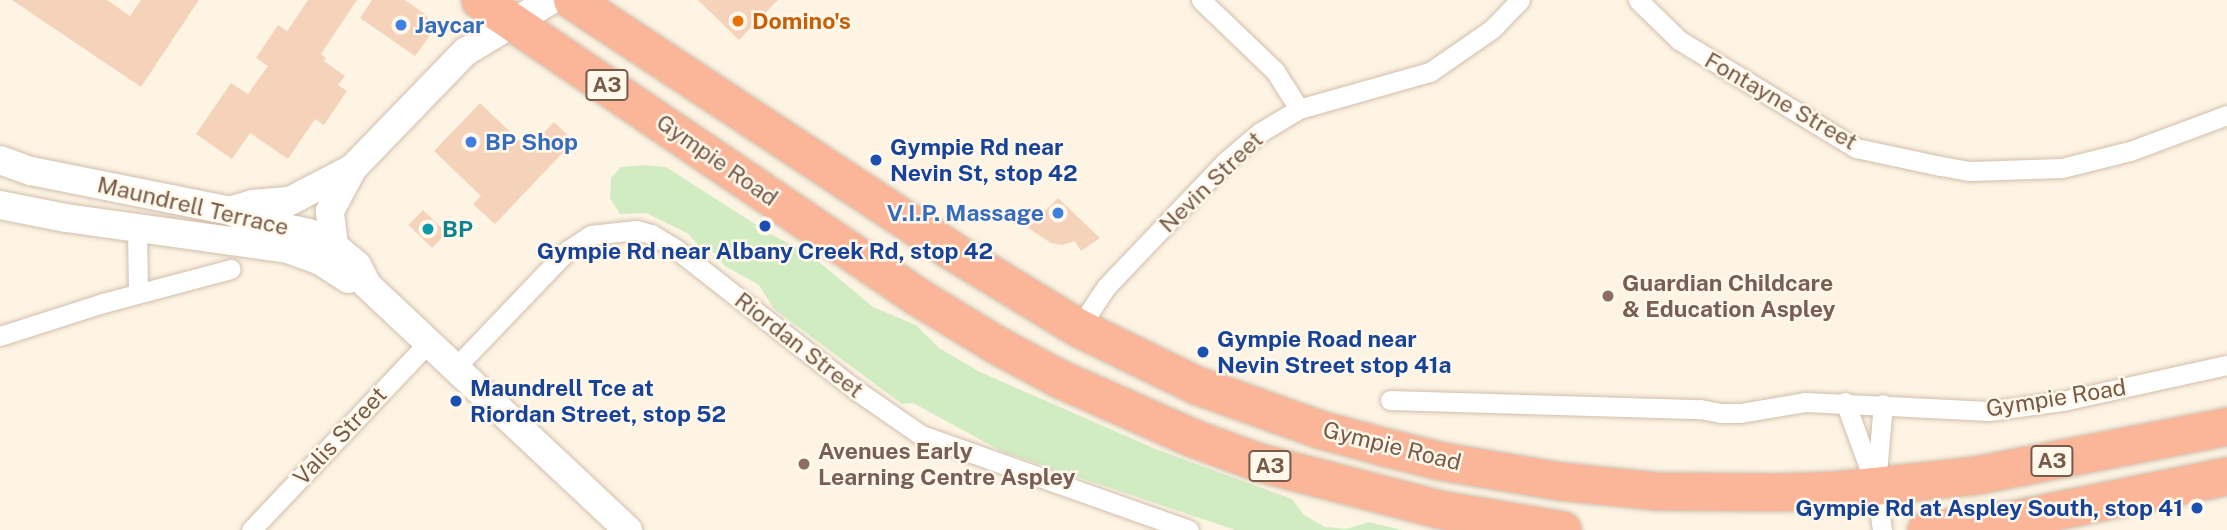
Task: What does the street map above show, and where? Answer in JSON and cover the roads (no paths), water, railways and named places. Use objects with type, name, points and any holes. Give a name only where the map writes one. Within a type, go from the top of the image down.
[{"type":"highway","name":"Gympie Road","points":[[480,0],[918,297],[987,340],[1058,378],[1193,438],[1258,462],[1438,509],[1562,530]]},
{"type":"highway","name":"Gympie Road","points":[[572,0],[948,249],[1079,328],[1171,373],[1238,400],[1319,429],[1441,461],[1559,481],[1658,491],[1776,492],[1976,475],[2227,426]]},
{"type":"highway","points":[[918,297],[948,249]]},
{"type":"highway","name":"A3","points":[[1926,530],[2012,524],[2227,476]]},
{"type":"main road","points":[[334,246],[330,211],[353,168],[465,52],[512,21],[551,0]]},
{"type":"main road","name":"Maundrell Terrace","points":[[0,160],[31,171],[230,211],[250,220],[309,233],[334,246],[357,265],[367,285],[628,530]]},
{"type":"main road","points":[[230,211],[253,204],[290,201],[353,168]]},
{"type":"main road","name":"Maundrell Terrace","points":[[0,205],[288,249],[312,257],[346,278],[367,285]]},
{"type":"street","points":[[1201,0],[1275,71],[1299,109]]},
{"type":"street","name":"Nevin Street","points":[[1079,328],[1104,289],[1225,163],[1259,133],[1299,109],[1430,72],[1492,29],[1520,0]]},
{"type":"street","name":"Fontayne Street","points":[[1638,0],[1679,40],[1856,148],[1941,166],[1970,171],[2062,168],[2130,151],[2227,115]]},
{"type":"street","points":[[137,228],[138,293]]},
{"type":"street","name":"Riordan Street","points":[[455,368],[567,251],[591,236],[636,230],[651,234],[676,249],[856,390],[921,435],[1189,530]]},
{"type":"street","points":[[0,336],[138,293],[231,269]]},
{"type":"street","name":"Valis Street","points":[[251,530],[428,342]]},
{"type":"street","name":"Gympie Road","points":[[1390,400],[1661,407],[1721,413],[1740,413],[1777,404],[1845,402],[1959,411],[2013,408],[2063,401],[2227,365]]},
{"type":"street","points":[[1845,402],[1876,485]]},
{"type":"street","points":[[1882,530],[1876,485],[1883,404]]},
{"type":"place","name":"Domino's","points":[[738,21]]},
{"type":"place","name":"Jaycar","points":[[401,25]]},
{"type":"place","name":"BP Shop","points":[[471,142]]},
{"type":"place","name":"Gympie Rd near Nevin St, stop 42","points":[[876,160]]},
{"type":"place","name":"V.I.P. Massage","points":[[1058,213]]},
{"type":"place","name":"Gympie Rd near Albany Creek Rd, stop 42","points":[[765,226]]},
{"type":"place","name":"BP","points":[[428,229]]},
{"type":"place","name":"Guardian Childcare & Education Aspley","points":[[1608,296]]},
{"type":"place","name":"Gympie Road near Nevin Street stop 41a","points":[[1203,352]]},
{"type":"place","name":"Maundrell Tce at Riordan Street, stop 52","points":[[456,401]]},
{"type":"place","name":"Avenues Early Learning Centre Aspley","points":[[804,464]]},
{"type":"place","name":"Gympie Rd at Aspley South, stop 41","points":[[2197,508]]}]
